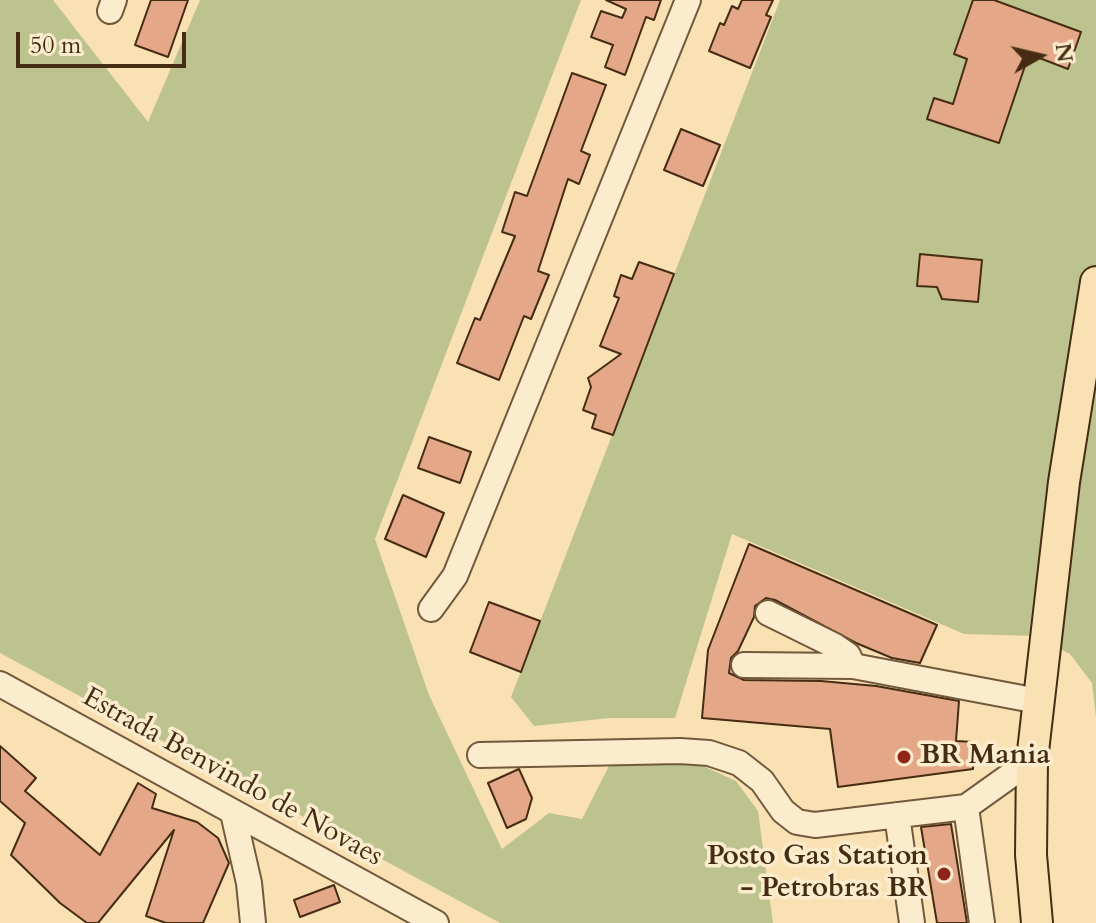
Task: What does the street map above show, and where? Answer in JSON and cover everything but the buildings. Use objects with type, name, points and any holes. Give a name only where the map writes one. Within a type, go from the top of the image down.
[{"type":"main road","points":[[1039,916],[1031,855],[1032,760],[1064,482],[1096,282]]},
{"type":"street","points":[[431,609],[455,576],[688,0]]},
{"type":"street","points":[[768,613],[835,646],[848,655],[853,666]]},
{"type":"street","points":[[744,665],[853,666],[1038,701]]},
{"type":"street","name":"Estrada Benvindo de Novaes","points":[[0,684],[436,923]]},
{"type":"street","points":[[480,755],[709,753],[739,763],[762,781],[783,811],[797,822],[815,825],[966,807],[1032,760]]},
{"type":"street","points":[[966,807],[982,923]]},
{"type":"street","points":[[233,813],[249,883],[253,923]]},
{"type":"street","points":[[897,815],[912,923]]},
{"type":"green space","points":[[0,0],[53,0],[148,122],[200,0],[581,0],[375,539],[429,695],[502,849],[549,813],[582,819],[611,762],[654,759],[699,764],[736,781],[758,811],[773,923],[500,923],[0,653]]},
{"type":"green space","points":[[780,0],[1096,0],[1096,717],[1092,683],[1070,654],[1035,636],[964,634],[732,534],[675,718],[610,718],[534,726],[511,697]]},
{"type":"place","name":"BR Mania","points":[[904,757]]},
{"type":"place","name":"Posto Gas Station - Petrobras BR","points":[[944,874]]}]
